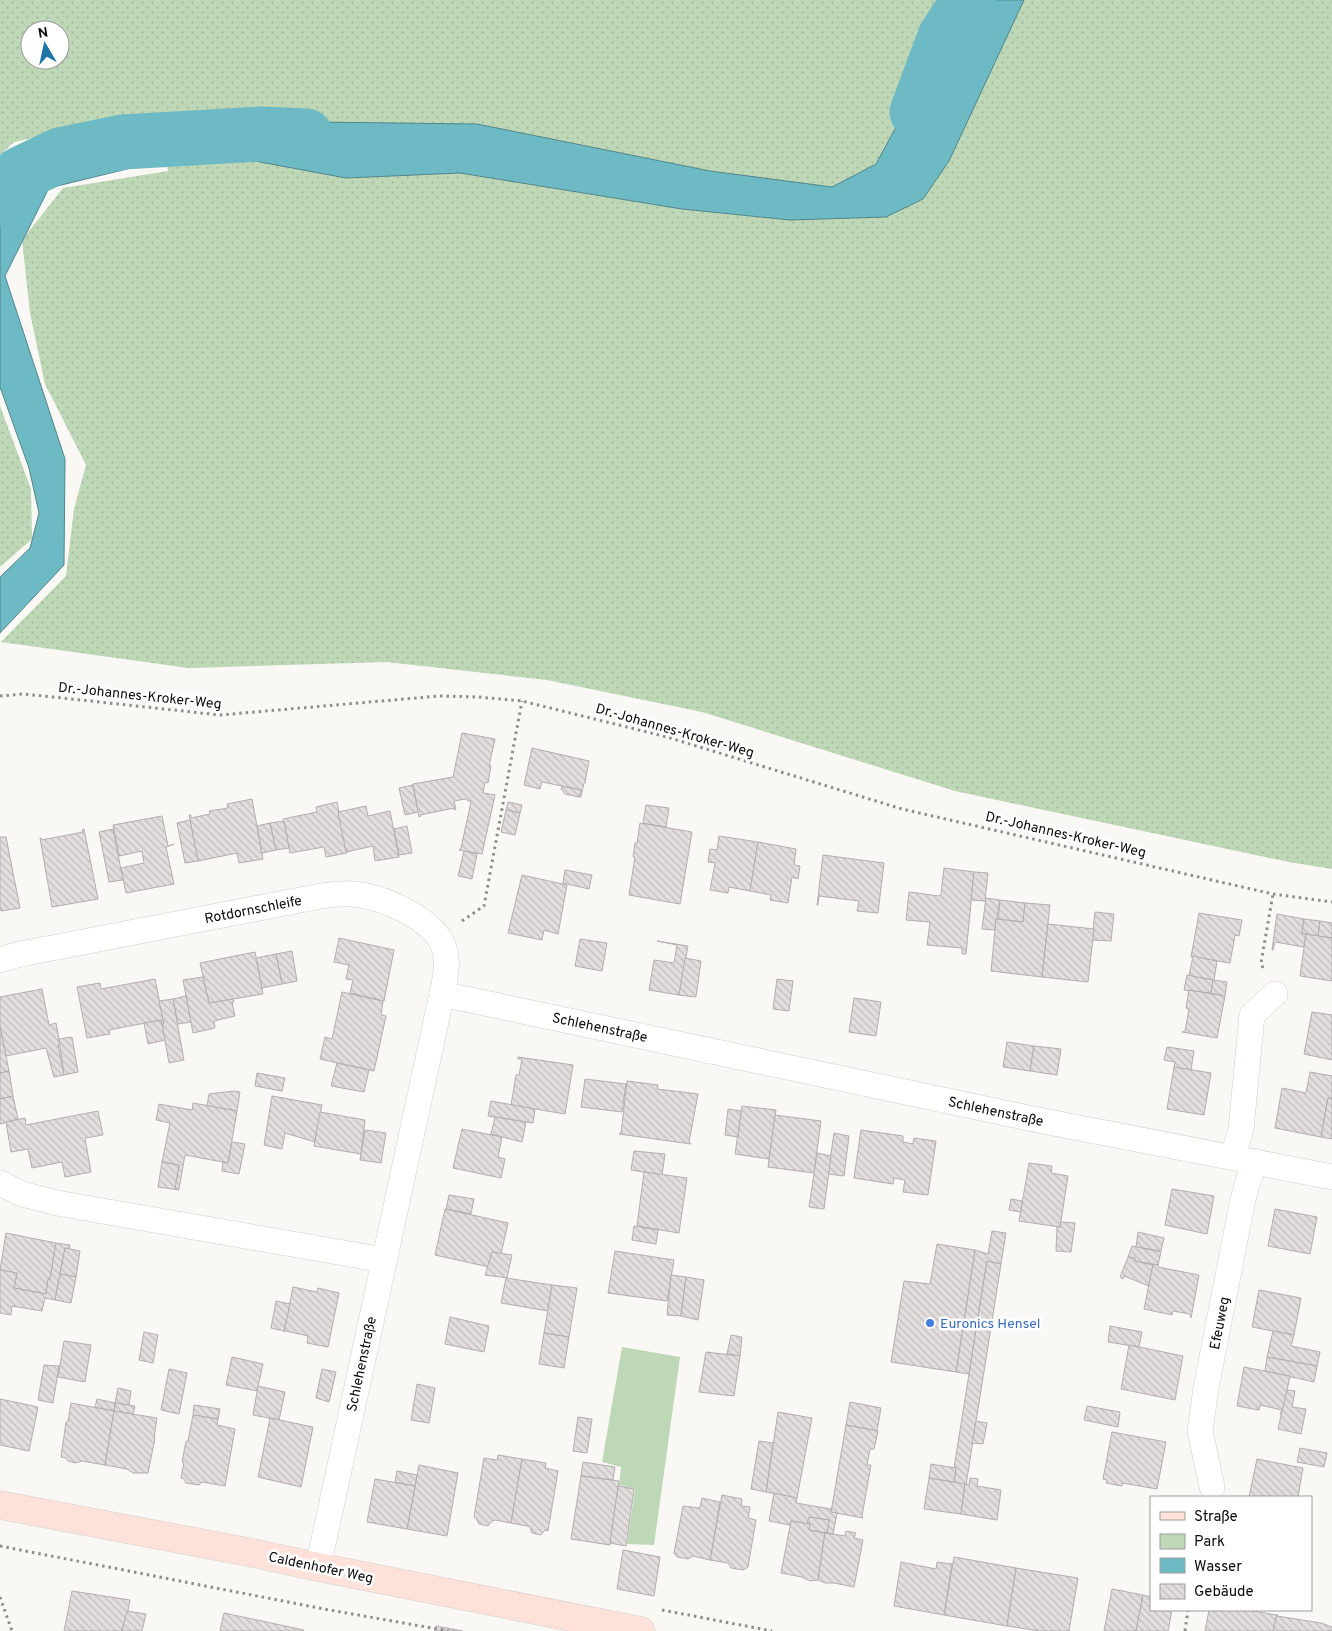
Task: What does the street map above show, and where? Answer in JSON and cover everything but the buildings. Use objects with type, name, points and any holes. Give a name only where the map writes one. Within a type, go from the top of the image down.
[{"type":"street","name":"Rotdornschleife","points":[[0,960],[16,955],[321,896],[350,893],[398,907],[420,920],[440,937]]},
{"type":"street","points":[[440,937],[445,950],[446,962],[442,994]]},
{"type":"street","name":"Schlehenstraße","points":[[318,1568],[442,994],[1034,1119],[1332,1176]]},
{"type":"street","name":"Efeuweg","points":[[1212,1487],[1200,1431],[1206,1388],[1243,1199],[1241,1129],[1252,1015],[1275,994]]},
{"type":"street","points":[[0,1183],[22,1194],[57,1203],[384,1260]]},
{"type":"street","name":"Caldenhofer Weg","points":[[0,1505],[248,1552],[318,1568],[641,1631]]},
{"type":"path","name":"Dr.-Johannes-Kroker-Weg","points":[[0,696],[23,694],[220,715],[439,696],[478,696],[522,701],[667,736],[902,809],[1273,894],[1332,902]]},
{"type":"path","points":[[440,937],[484,906],[522,701]]},
{"type":"path","points":[[1273,894],[1261,963],[1275,994]]},
{"type":"path","points":[[0,1546],[324,1609],[449,1631]]},
{"type":"path","points":[[0,1597],[12,1631]]},
{"type":"path","points":[[1185,1631],[1188,1611]]},
{"type":"green space","points":[[0,0],[1332,0],[1332,869],[1289,862],[955,791],[702,712],[547,680],[386,662],[188,668],[1,642],[66,576],[74,509],[86,465],[45,384],[30,313],[22,240],[63,188],[168,171],[162,119],[125,119],[14,142],[0,155]]},
{"type":"green space","points":[[0,406],[31,489],[32,539],[0,567]]},
{"type":"green space","points":[[622,1347],[680,1357],[654,1545],[627,1544],[635,1489],[619,1485],[621,1467],[602,1462]]},
{"type":"water","points":[[965,0],[1024,0],[949,161],[923,199],[886,217],[790,220],[682,209],[460,173],[346,178],[233,157],[227,121],[477,124],[710,171],[832,187],[876,164]]},
{"type":"water","points":[[162,128],[164,160],[49,188],[5,276],[65,459],[64,565],[0,633],[0,577],[30,548],[39,513],[29,468],[0,387],[0,180],[26,154],[95,137]]},
{"type":"waterway","points":[[917,112],[945,37],[969,0]]},
{"type":"waterway","points":[[0,198],[20,174],[60,155],[123,142],[261,134],[306,136]]},
{"type":"place","name":"Euronics Hensel","points":[[930,1323]]}]
